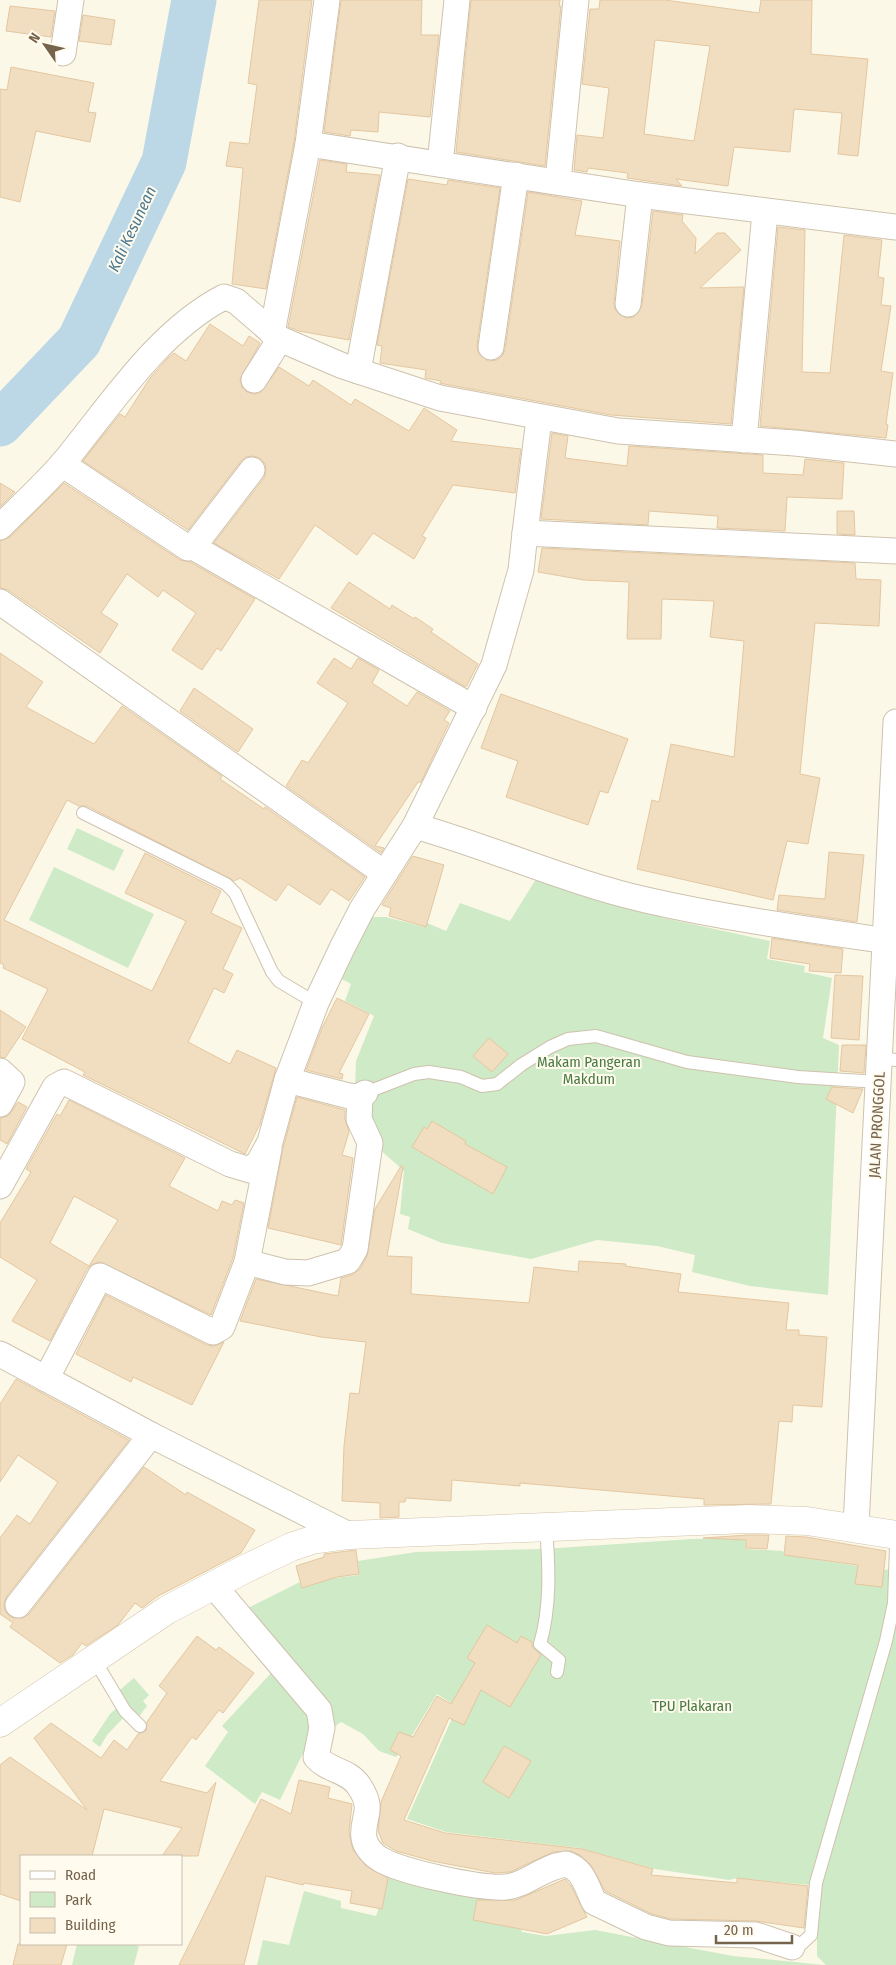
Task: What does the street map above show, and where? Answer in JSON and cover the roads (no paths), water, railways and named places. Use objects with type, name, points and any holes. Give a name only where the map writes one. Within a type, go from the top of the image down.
[{"type":"street","points":[[63,53],[71,0]]},
{"type":"street","points":[[254,380],[276,336],[308,144],[327,0]]},
{"type":"street","points":[[440,164],[457,0]]},
{"type":"street","points":[[558,181],[576,0]]},
{"type":"street","points":[[308,144],[398,156],[640,195],[896,227]]},
{"type":"street","points":[[358,371],[398,156]]},
{"type":"street","points":[[491,347],[516,175]]},
{"type":"street","points":[[628,304],[640,195]]},
{"type":"street","points":[[744,440],[765,212]]},
{"type":"street","points":[[0,527],[62,464],[150,357],[187,321],[224,297],[236,301],[276,336],[358,371],[440,398],[539,418],[618,431],[896,454]]},
{"type":"street","points":[[46,1379],[100,1276],[214,1332],[222,1327],[247,1262],[270,1142],[287,1080],[316,1003],[362,909],[384,872],[416,826],[494,666],[521,570],[539,418]]},
{"type":"street","points":[[62,464],[188,548],[193,547],[474,708]]},
{"type":"street","points":[[193,547],[252,470]]},
{"type":"street","points":[[525,533],[896,551]]},
{"type":"street","points":[[0,602],[384,872]]},
{"type":"street","name":"JALAN PRONGGOL","points":[[856,1527],[885,1067],[891,929],[896,722]]},
{"type":"street","points":[[416,826],[470,842],[582,882],[645,900],[760,923],[891,929]]},
{"type":"street","points":[[0,1071],[12,1082],[0,1104]]},
{"type":"street","points":[[247,1262],[284,1272],[308,1273],[348,1261],[355,1249],[370,1143],[359,1119],[362,1094],[349,1096],[287,1080]]},
{"type":"street","points":[[0,1186],[55,1087],[64,1082],[230,1164],[250,1170],[259,1162],[270,1142]]},
{"type":"street","points":[[0,1354],[151,1435],[349,1535]]},
{"type":"street","points":[[18,1605],[151,1435]]},
{"type":"street","points":[[0,1723],[167,1610],[292,1547],[312,1540],[349,1535],[748,1519],[807,1521],[856,1527],[896,1535]]},
{"type":"street","points":[[214,1586],[319,1710],[322,1728],[316,1757],[320,1762],[352,1777],[359,1786],[368,1808],[364,1838],[372,1853],[378,1858],[442,1879],[504,1887],[519,1884],[546,1868],[566,1864],[578,1871],[584,1879],[594,1902],[646,1927],[669,1933],[690,1935],[756,1935],[792,1947]]},
{"type":"lane","points":[[83,813],[226,884],[235,893],[272,972],[279,981],[316,1003]]},
{"type":"lane","points":[[362,1094],[414,1074],[429,1072],[461,1077],[482,1086],[497,1084],[521,1065],[550,1047],[568,1039],[596,1036],[687,1062],[798,1077],[885,1067]]},
{"type":"lane","points":[[546,1527],[549,1562],[545,1627],[540,1644],[559,1660],[558,1672]]},
{"type":"lane","points":[[792,1947],[799,1946],[810,1935],[816,1883],[886,1641],[894,1603],[896,1546]]},
{"type":"lane","points":[[94,1659],[125,1711],[140,1726]]},
{"type":"waterway","name":"Kali Kesunean","points":[[0,424],[79,341],[164,162],[194,0]]},
{"type":"park label","name":"Makam Pangeran Makdum","points":[[589,1070]]},
{"type":"park label","name":"TPU Plakaran","points":[[692,1706]]}]
